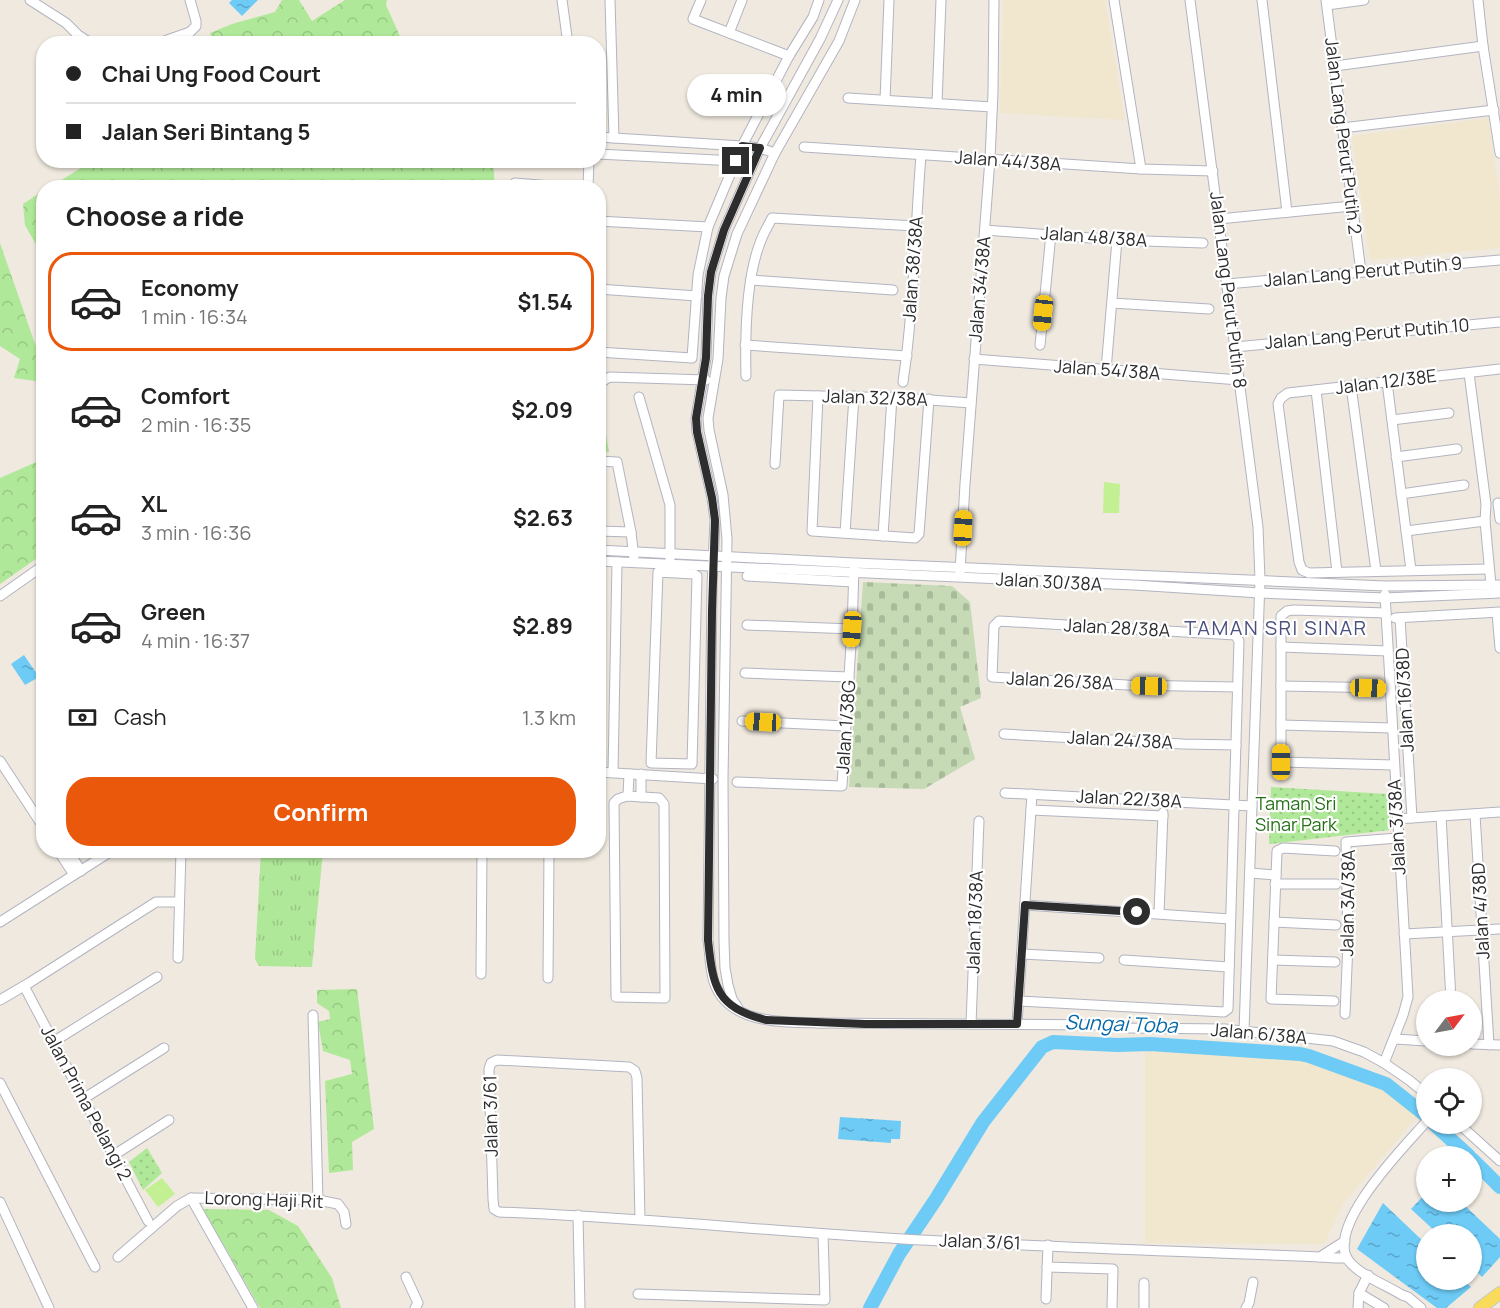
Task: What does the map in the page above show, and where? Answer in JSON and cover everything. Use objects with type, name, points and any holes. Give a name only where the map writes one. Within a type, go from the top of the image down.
[{"type":"main road","points":[[1480,1308],[1500,1293]]},
{"type":"main road","points":[[1488,1308],[1500,1293]]},
{"type":"street","points":[[30,0],[66,23],[77,36]]},
{"type":"street","points":[[178,36],[190,32],[196,26],[190,0]]},
{"type":"street","points":[[562,0],[567,36]]},
{"type":"street","points":[[610,0],[614,138]]},
{"type":"street","points":[[701,0],[693,19],[789,56]]},
{"type":"street","points":[[729,33],[742,0]]},
{"type":"street","points":[[606,353],[692,358],[698,275],[708,227],[742,146],[789,56],[813,17],[819,0]]},
{"type":"street","name":"Jalan 6/38A","points":[[838,0],[820,39],[760,148],[724,230],[711,272],[708,296],[706,358],[696,418],[715,520],[708,940],[713,980],[719,992],[726,1001],[751,1016],[776,1021],[1106,1025],[1130,1028],[1244,1031],[1333,1041],[1364,1052],[1416,1086]]},
{"type":"street","points":[[740,1010],[732,999],[725,968],[723,779],[727,539],[723,495],[708,417],[718,359],[721,298],[724,276],[737,234],[775,153],[839,41],[855,0]]},
{"type":"street","points":[[885,100],[889,0]]},
{"type":"street","points":[[937,103],[940,0]]},
{"type":"street","name":"Jalan 34/38A","points":[[960,573],[990,159],[994,0]]},
{"type":"street","points":[[1114,0],[1141,169]]},
{"type":"street","name":"Jalan Lang Perut Putih 8","points":[[1190,0],[1258,527],[1260,593],[1244,1031]]},
{"type":"street","points":[[1262,0],[1287,212]]},
{"type":"street","points":[[1327,2],[1364,0]]},
{"type":"street","points":[[1478,0],[1500,153]]},
{"type":"street","name":"Jalan Lang Perut Putih 2","points":[[1327,2],[1361,272]]},
{"type":"street","points":[[1335,66],[1483,46]]},
{"type":"street","points":[[848,98],[992,106]]},
{"type":"street","points":[[1342,128],[1494,110]]},
{"type":"street","points":[[606,138],[742,146],[775,153]]},
{"type":"street","name":"Jalan 44/38A","points":[[804,147],[1141,169],[1213,171]]},
{"type":"street","points":[[606,154],[736,161]]},
{"type":"street","name":"Jalan 38/38A","points":[[903,382],[907,356],[921,155]]},
{"type":"street","points":[[1219,219],[1352,206]]},
{"type":"street","points":[[746,376],[745,345],[751,280],[760,244],[772,218],[915,226]]},
{"type":"street","points":[[606,221],[708,227]]},
{"type":"street","name":"Jalan 48/38A","points":[[985,230],[1117,240],[1203,243]]},
{"type":"street","points":[[1040,345],[1051,234]]},
{"type":"street","points":[[1106,370],[1117,240]]},
{"type":"street","name":"Jalan Lang Perut Putih 9","points":[[1227,284],[1500,260]]},
{"type":"street","points":[[751,280],[893,290]]},
{"type":"street","points":[[606,290],[697,296]]},
{"type":"street","points":[[1112,303],[1209,309]]},
{"type":"street","name":"Jalan Lang Perut Putih 10","points":[[1235,347],[1500,322]]},
{"type":"street","points":[[745,345],[907,356]]},
{"type":"street","name":"Jalan 54/38A","points":[[974,359],[1239,380]]},
{"type":"street","name":"Jalan 12/38E","points":[[1337,572],[1309,573],[1302,570],[1299,562],[1278,404],[1281,398],[1288,393],[1500,369]]},
{"type":"street","points":[[1469,373],[1486,504],[1485,520],[1490,568],[1495,585]]},
{"type":"street","points":[[606,379],[610,377],[714,381]]},
{"type":"street","points":[[1387,382],[1411,570]]},
{"type":"street","points":[[1352,386],[1376,571]]},
{"type":"street","points":[[1316,390],[1337,572],[1490,568]]},
{"type":"street","name":"Jalan 32/38A","points":[[775,464],[779,395],[892,397],[971,403]]},
{"type":"street","points":[[818,396],[812,531],[915,538],[919,534],[929,399]]},
{"type":"street","points":[[845,533],[854,396]]},
{"type":"street","points":[[639,397],[670,505],[670,559]]},
{"type":"street","points":[[883,536],[892,397]]},
{"type":"street","points":[[1392,420],[1449,412]]},
{"type":"street","points":[[1396,457],[1457,449]]},
{"type":"street","points":[[606,461],[617,462],[634,557]]},
{"type":"street","points":[[1401,494],[1464,485]]},
{"type":"street","points":[[1486,504],[1499,502],[1500,519]]},
{"type":"street","points":[[1406,531],[1485,520]]},
{"type":"street","points":[[606,531],[631,532]]},
{"type":"street","name":"Jalan 30/38A","points":[[606,552],[634,557],[812,566],[854,573],[960,573],[1260,580],[1385,586],[1495,585]]},
{"type":"street","name":"Jalan 30/38A","points":[[606,561],[617,562],[634,557],[658,567],[670,559]]},
{"type":"street","points":[[613,772],[617,562]]},
{"type":"street","points":[[658,567],[697,576],[692,764],[651,763],[658,567]]},
{"type":"street","points":[[0,596],[36,571]]},
{"type":"street","points":[[747,576],[854,573]]},
{"type":"street","name":"Jalan 1/38G","points":[[738,782],[842,786],[854,573]]},
{"type":"street","name":"Jalan 30/38A","points":[[960,573],[1260,593],[1385,598],[1500,593]]},
{"type":"street","name":"Jalan 3/38A","points":[[1384,1063],[1395,1039],[1407,997],[1385,586]]},
{"type":"street","points":[[1394,765],[1281,762],[1281,616],[1287,611],[1294,610],[1400,618],[1498,612],[1500,648]]},
{"type":"street","name":"Jalan 16/38D","points":[[1400,618],[1412,818]]},
{"type":"street","name":"Jalan 28/38A","points":[[992,677],[994,626],[999,621],[1235,635],[1239,641],[1237,687]]},
{"type":"street","points":[[747,625],[852,629]]},
{"type":"street","points":[[1281,647],[1388,651]]},
{"type":"street","points":[[745,673],[849,677]]},
{"type":"street","name":"Jalan 26/38A","points":[[992,677],[1127,685],[1237,687]]},
{"type":"street","points":[[1281,686],[1390,688]]},
{"type":"street","points":[[1124,960],[1229,967],[1237,687]]},
{"type":"street","points":[[742,721],[846,726]]},
{"type":"street","points":[[1281,725],[1392,728]]},
{"type":"street","name":"Jalan 24/38A","points":[[1004,734],[1236,746]]},
{"type":"street","points":[[0,761],[36,816]]},
{"type":"street","points":[[606,772],[723,779]]},
{"type":"street","points":[[628,796],[629,774]]},
{"type":"street","points":[[641,774],[641,797]]},
{"type":"street","name":"Jalan 22/38A","points":[[1005,793],[1252,806]]},
{"type":"street","points":[[1017,1024],[1032,794]]},
{"type":"street","points":[[628,796],[659,798],[664,804],[665,998],[616,997],[614,803],[628,796]]},
{"type":"street","points":[[1160,913],[1164,801]]},
{"type":"street","points":[[1031,810],[1163,816]]},
{"type":"street","points":[[1397,819],[1500,812]]},
{"type":"street","name":"Jalan 4/38D","points":[[1475,814],[1489,1045]]},
{"type":"street","points":[[1441,816],[1450,990]]},
{"type":"street","name":"Jalan 18/38A","points":[[971,1024],[979,821]]},
{"type":"street","name":"Jalan 3A/38A","points":[[1345,1014],[1348,943],[1347,842],[1398,838]]},
{"type":"street","points":[[1334,1001],[1271,999],[1276,854],[1279,849],[1284,848],[1335,851]]},
{"type":"street","points":[[65,858],[78,873]]},
{"type":"street","points":[[71,858],[78,873]]},
{"type":"street","points":[[0,922],[101,858]]},
{"type":"street","points":[[178,958],[181,858]]},
{"type":"street","points":[[481,974],[482,858]]},
{"type":"street","points":[[548,978],[549,858]]},
{"type":"street","points":[[1250,873],[1275,879],[1336,884]]},
{"type":"street","points":[[0,1000],[156,902],[179,902]]},
{"type":"street","points":[[1025,905],[1230,919]]},
{"type":"street","points":[[1274,922],[1336,925]]},
{"type":"street","points":[[1404,934],[1500,929]]},
{"type":"street","points":[[1022,954],[1099,958]]},
{"type":"street","points":[[1273,960],[1335,962]]},
{"type":"street","points":[[711,966],[716,974],[720,974],[725,968]]},
{"type":"street","name":"Jalan 6/38A","points":[[1019,1001],[1226,1011],[1228,1009],[1229,967]]},
{"type":"street","points":[[53,1042],[157,978]]},
{"type":"street","name":"Jalan Prima Pelangi 2","points":[[24,986],[148,1221]]},
{"type":"street","points":[[313,1015],[318,1200]]},
{"type":"street","points":[[1395,1039],[1416,1040]]},
{"type":"street","points":[[1482,1045],[1500,1046]]},
{"type":"street","points":[[83,1099],[164,1048]]},
{"type":"street","name":"Jalan 3/61","points":[[640,1220],[638,1078],[635,1071],[629,1067],[498,1060],[491,1063],[489,1069],[494,1209],[499,1212],[578,1215],[640,1220],[823,1234],[924,1240],[1347,1258]]},
{"type":"street","points":[[0,1083],[95,1267]]},
{"type":"street","points":[[114,1155],[170,1120]]},
{"type":"street","points":[[1416,1133],[1371,1185],[1348,1227],[1344,1248],[1347,1258],[1358,1269],[1408,1297],[1421,1308]]},
{"type":"street","points":[[1470,1134],[1500,1161]]},
{"type":"street","points":[[191,1197],[253,1308]]},
{"type":"street","name":"Lorong Haji Rit","points":[[118,1257],[177,1206],[191,1197],[318,1200],[338,1204],[344,1212],[346,1224]]},
{"type":"street","points":[[0,1202],[49,1308]]},
{"type":"street","points":[[578,1215],[580,1308]]},
{"type":"street","points":[[638,1294],[825,1300],[823,1234]]},
{"type":"street","points":[[1320,1257],[1345,1241]]},
{"type":"street","points":[[1046,1299],[1048,1245]]},
{"type":"street","points":[[1047,1266],[1113,1269],[1112,1308]]},
{"type":"street","points":[[1358,1308],[1359,1293],[1368,1275]]},
{"type":"street","points":[[406,1276],[418,1303],[415,1308]]},
{"type":"street","points":[[1246,1308],[1253,1282]]},
{"type":"street","points":[[1144,1283],[1144,1308]]},
{"type":"street","points":[[1359,1293],[1384,1308]]},
{"type":"street","points":[[1402,1295],[1413,1308]]},
{"type":"shaded area","points":[[1003,0],[1105,0],[1125,120],[1000,113]]},
{"type":"shaded area","points":[[1488,118],[1500,196],[1500,248],[1370,260],[1352,136]]},
{"type":"shaded area","points":[[1145,1049],[1309,1058],[1386,1084],[1416,1108],[1416,1118],[1343,1204],[1324,1244],[1145,1243]]},
{"type":"green space","points":[[282,0],[299,0],[312,21],[345,0],[387,0],[386,5],[400,36],[211,36],[210,33],[232,24],[275,12]]},
{"type":"green space","points":[[81,168],[494,168],[494,180],[61,180]]},
{"type":"green space","points":[[36,196],[36,245],[25,225],[23,204]]},
{"type":"green space","points":[[0,243],[36,347],[36,381],[14,378],[20,359],[0,346]]},
{"type":"green space","points":[[606,435],[609,452],[606,452]]},
{"type":"green space","points":[[36,462],[36,559],[0,584],[0,478]]},
{"type":"green space","points":[[1104,482],[1120,484],[1119,513],[1103,513]]},
{"type":"green space","points":[[863,582],[952,586],[970,602],[981,698],[960,707],[975,759],[924,789],[849,787]]},
{"type":"green space","name":"Taman Sri Sinar Park","points":[[1271,787],[1388,794],[1390,830],[1269,844]]},
{"type":"green space","points":[[261,858],[322,858],[312,967],[259,966],[255,959]]},
{"type":"green space","points":[[357,989],[374,1129],[352,1142],[353,1170],[329,1173],[325,1081],[352,1074],[350,1060],[323,1051],[318,1022],[330,1019],[329,1011],[317,1003],[317,990]]},
{"type":"green space","points":[[147,1148],[162,1173],[143,1190],[129,1162]]},
{"type":"green space","points":[[162,1178],[175,1194],[158,1207],[145,1190]]},
{"type":"green space","points":[[203,1209],[269,1210],[298,1226],[332,1278],[341,1308],[260,1308]]},
{"type":"water","points":[[232,0],[258,0],[242,16],[229,3]]},
{"type":"water","points":[[24,655],[36,673],[36,679],[25,685],[11,664]]},
{"type":"water","points":[[840,1117],[901,1121],[900,1139],[891,1139],[891,1143],[838,1139]]},
{"type":"water","points":[[1383,1203],[1416,1234],[1416,1290],[1467,1290],[1446,1308],[1437,1308],[1357,1249]]},
{"type":"water","points":[[1416,1204],[1416,1212],[1472,1212],[1500,1239],[1500,1257],[1482,1277],[1482,1224],[1427,1224],[1411,1209]]},
{"type":"waterway","name":"Sungai Toba","points":[[870,1308],[899,1254],[983,1122],[1042,1047],[1053,1042],[1150,1044],[1300,1054],[1386,1084],[1416,1108]]},
{"type":"waterway","name":"Sungai Toba","points":[[1445,1134],[1458,1146]]},
{"type":"waterway","name":"Sungai Toba","points":[[1482,1169],[1500,1187]]},
{"type":"district","name":"TAMAN SRI SINAR","points":[[1276,628]]},
{"type":"route","points":[[736,161],[742,146],[760,148],[724,230],[711,272],[706,358],[696,418],[715,520],[708,940],[713,980],[719,992],[726,1001],[740,1010],[766,1020],[865,1024],[1017,1024],[1025,905],[1137,912]]}]
